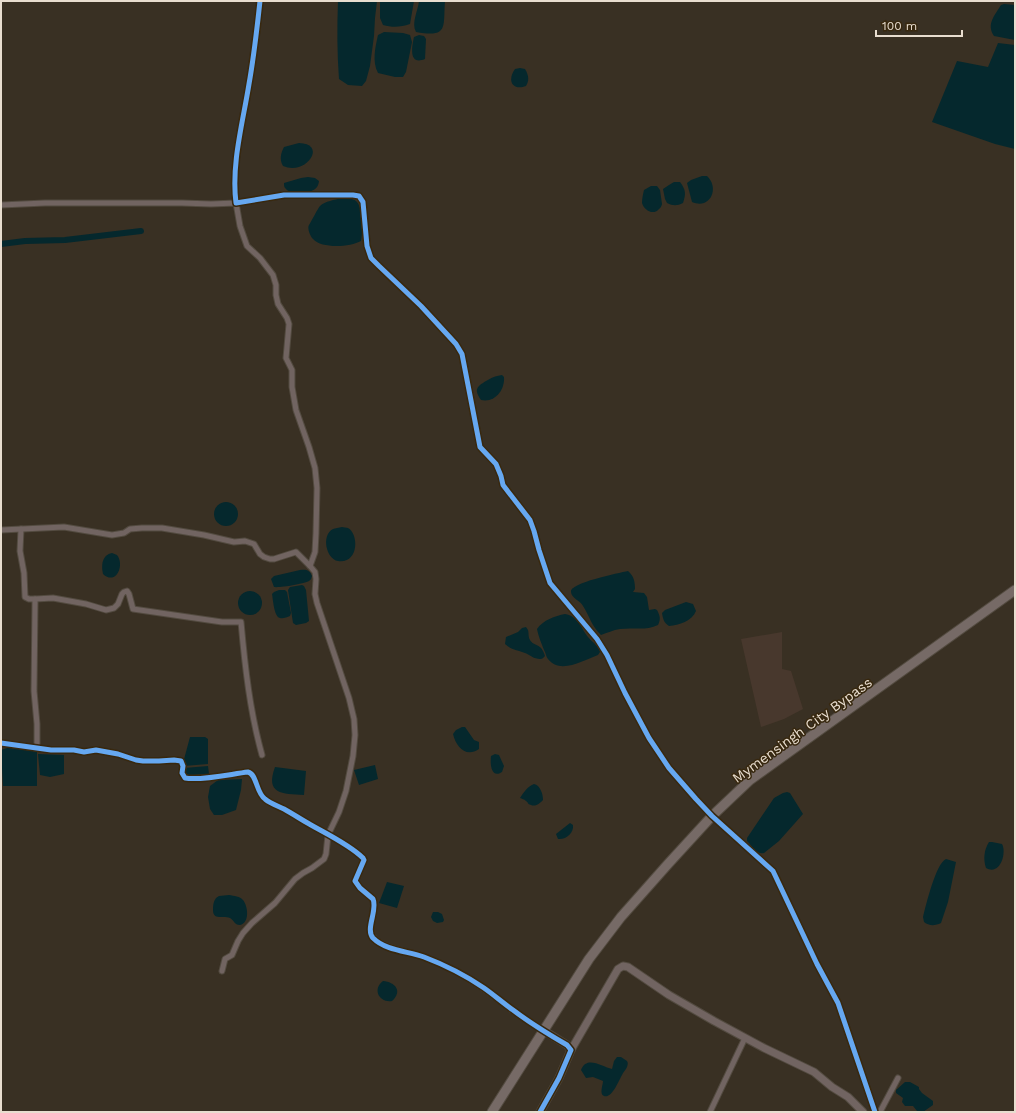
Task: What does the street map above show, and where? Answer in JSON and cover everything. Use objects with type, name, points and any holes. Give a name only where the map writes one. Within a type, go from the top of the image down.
[{"type":"highway","name":"Mymensingh City Bypass","points":[[492,1112],[589,959],[621,917],[712,816],[750,780],[1015,590]]},
{"type":"street","points":[[260,1],[249,83],[239,137],[234,188],[240,226],[247,246],[260,258],[273,275],[276,285],[278,304],[289,324],[286,344],[286,358],[292,370],[292,387],[296,410],[315,468],[317,495],[316,533],[315,552],[310,566]]},
{"type":"street","points":[[1,205],[45,203],[182,202],[211,204],[236,203],[284,195],[359,196],[363,202],[367,246],[371,258],[421,306],[456,344],[462,354],[480,446],[496,464],[503,485],[530,520],[550,583],[600,644],[649,738],[669,768],[712,816],[773,871],[838,1003],[875,1112]]},
{"type":"street","points":[[1,530],[64,527],[112,535],[124,533],[130,529],[162,528],[234,542],[245,541],[254,544],[260,554],[270,559],[296,552],[315,572],[315,594],[317,603],[353,713],[353,756],[346,791],[339,812],[328,835],[324,859],[295,879],[275,903],[243,933],[232,955],[225,959],[222,972]]},
{"type":"street","points":[[21,529],[20,552],[24,573],[25,597],[29,599],[53,598],[86,604],[106,610],[114,608],[118,604],[122,594],[127,591],[133,609],[222,622],[242,622],[245,666],[256,734],[262,755]]},
{"type":"street","points":[[35,599],[34,691],[37,724],[37,748]]},
{"type":"street","points":[[1,743],[50,750],[74,750],[84,752],[96,750],[118,754],[136,760],[181,761],[183,766],[182,773],[185,778],[191,779],[248,772],[251,773],[260,795],[266,800],[283,808],[363,858],[364,860],[355,881],[374,902],[375,906],[371,933],[374,938],[386,946],[441,963],[456,971],[485,989],[512,1010],[567,1045],[571,1050]]},
{"type":"street","points":[[540,1112],[560,1078],[571,1050],[618,969],[623,966],[628,967],[669,995],[745,1038],[814,1072],[832,1087],[848,1097],[863,1112]]},
{"type":"street","points":[[710,1112],[745,1038]]},
{"type":"street","points":[[880,1112],[898,1078]]},
{"type":"shaded area","points":[[782,632],[782,669],[791,671],[803,709],[784,719],[761,727],[741,639]]},
{"type":"water","points":[[338,1],[377,1],[370,66],[366,81],[362,86],[348,85],[339,79],[337,40]]},
{"type":"water","points":[[380,1],[414,1],[410,24],[397,27],[383,25],[380,18]]},
{"type":"water","points":[[419,1],[445,1],[444,24],[439,32],[416,32],[414,21]]},
{"type":"water","points":[[1001,5],[1015,5],[1015,40],[994,36],[992,32],[992,20]]},
{"type":"water","points":[[384,32],[410,35],[412,42],[406,72],[403,77],[395,77],[378,73],[376,69],[375,55],[378,35]]},
{"type":"water","points":[[419,35],[424,36],[426,39],[425,59],[416,60],[412,54],[412,45],[414,37]]},
{"type":"water","points":[[998,43],[1015,45],[1015,149],[995,144],[932,122],[957,61],[988,67]]},
{"type":"water","points":[[515,69],[525,69],[528,75],[528,82],[526,86],[517,87],[512,84],[511,77]]},
{"type":"water","points":[[299,143],[308,145],[312,148],[313,153],[310,159],[299,167],[291,168],[283,166],[281,156],[284,147]]},
{"type":"water","points":[[702,176],[707,176],[711,181],[713,192],[708,200],[704,203],[698,204],[692,202],[687,183]]},
{"type":"water","points":[[308,177],[315,178],[319,181],[317,187],[311,191],[297,193],[289,191],[284,187],[284,183]]},
{"type":"water","points":[[674,182],[680,182],[685,192],[683,203],[677,205],[667,203],[663,189]]},
{"type":"water","points":[[651,186],[657,186],[660,190],[662,204],[657,211],[654,212],[647,210],[642,203],[644,190]]},
{"type":"water","points":[[341,198],[353,199],[360,208],[362,220],[361,241],[343,246],[329,246],[317,242],[310,234],[308,228],[309,225],[322,204]]},
{"type":"water","points":[[502,375],[504,377],[504,382],[501,391],[491,400],[481,400],[477,394],[478,387],[490,379]]},
{"type":"water","points":[[226,502],[235,505],[238,514],[235,523],[226,526],[217,523],[214,514],[217,505]]},
{"type":"water","points":[[342,527],[348,528],[352,531],[355,548],[350,558],[345,561],[338,561],[330,556],[326,546],[326,541],[329,532]]},
{"type":"water","points":[[112,553],[117,555],[119,559],[120,569],[112,578],[103,574],[102,567],[104,558]]},
{"type":"water","points":[[300,570],[309,571],[312,576],[311,580],[297,584],[274,587],[271,579],[274,576]]},
{"type":"water","points":[[628,571],[633,577],[635,589],[633,592],[644,593],[647,597],[649,610],[655,609],[659,614],[659,623],[658,625],[649,628],[625,628],[601,635],[593,625],[582,604],[571,594],[571,592],[578,585],[586,582]]},
{"type":"water","points":[[302,585],[306,590],[309,621],[296,625],[293,623],[288,590],[290,587]]},
{"type":"water","points":[[279,590],[285,590],[287,592],[291,613],[290,616],[284,618],[276,615],[273,604],[272,594]]},
{"type":"water","points":[[250,591],[259,594],[262,603],[259,612],[250,615],[241,612],[238,603],[241,594]]},
{"type":"water","points":[[686,602],[693,604],[696,611],[692,617],[677,625],[667,625],[664,621],[662,613],[665,610]]},
{"type":"water","points":[[565,614],[573,617],[579,623],[588,637],[598,647],[600,652],[598,655],[579,663],[565,666],[553,664],[548,659],[537,629],[542,623]]},
{"type":"water","points":[[526,627],[530,640],[542,649],[545,656],[542,659],[534,658],[525,653],[512,649],[505,644],[506,637]]},
{"type":"water","points":[[465,727],[474,740],[479,742],[479,749],[466,752],[459,747],[453,734],[456,730]]},
{"type":"water","points":[[190,737],[205,737],[208,739],[208,764],[184,766],[183,763]]},
{"type":"water","points":[[10,747],[37,751],[37,786],[3,786],[1,750]]},
{"type":"water","points":[[38,754],[64,755],[64,774],[50,777],[40,775]]},
{"type":"water","points":[[495,754],[499,755],[504,766],[502,772],[498,774],[493,772],[491,766],[491,756]]},
{"type":"water","points":[[375,765],[378,779],[359,785],[354,770]]},
{"type":"water","points":[[208,766],[209,774],[197,776],[187,775],[184,768]]},
{"type":"water","points":[[275,767],[306,771],[304,795],[289,794],[278,791],[272,783],[272,776]]},
{"type":"water","points":[[242,779],[236,810],[222,815],[214,815],[210,809],[208,797],[210,786],[218,780]]},
{"type":"water","points":[[534,784],[541,790],[543,800],[538,804],[533,805],[520,798],[528,788]]},
{"type":"water","points":[[787,792],[790,793],[803,814],[779,841],[764,853],[759,853],[747,841],[747,838],[774,798]]},
{"type":"water","points":[[570,823],[573,825],[571,833],[567,837],[558,839],[556,834]]},
{"type":"water","points":[[989,842],[1002,844],[1004,853],[999,866],[991,870],[986,868],[984,861],[985,851]]},
{"type":"water","points":[[946,859],[956,862],[948,902],[941,923],[930,925],[924,922],[923,917],[935,876],[942,862]]},
{"type":"water","points":[[387,882],[404,886],[397,908],[379,903]]},
{"type":"water","points":[[219,896],[237,896],[245,903],[247,918],[243,924],[236,924],[230,918],[217,917],[213,913],[213,904],[216,898]]},
{"type":"water","points":[[433,912],[442,914],[444,920],[443,922],[437,923],[433,921],[431,917]]},
{"type":"water","points":[[383,981],[391,983],[396,988],[397,994],[392,1001],[384,1000],[378,995],[378,988]]},
{"type":"water","points":[[617,1057],[621,1057],[627,1061],[627,1067],[610,1095],[604,1096],[601,1091],[603,1081],[593,1077],[586,1078],[581,1070],[587,1063],[595,1063],[612,1069],[614,1061]]},
{"type":"water","points":[[905,1082],[910,1082],[919,1087],[922,1093],[933,1101],[933,1105],[923,1112],[917,1111],[913,1106],[905,1106],[902,1102],[903,1098],[896,1093],[896,1090]]},
{"type":"waterway","points":[[1,244],[25,241],[65,240],[141,231]]},
{"type":"cycle path","points":[[260,1],[257,32],[236,158],[236,203],[284,195],[359,196],[363,202],[367,246],[371,258],[421,306],[456,344],[462,354],[480,447],[496,464],[503,485],[530,520],[550,583],[597,639],[607,655],[649,738],[669,768],[712,816],[773,871],[817,964],[838,1003],[875,1112]]},
{"type":"cycle path","points":[[1,743],[51,750],[74,750],[84,752],[96,750],[143,761],[181,761],[183,766],[182,773],[185,778],[192,779],[248,772],[251,773],[260,793],[267,801],[338,840],[363,858],[364,860],[355,881],[360,888],[373,899],[374,908],[370,930],[373,938],[384,946],[424,957],[462,975],[484,988],[546,1033],[567,1045],[571,1050],[559,1078],[540,1112]]}]
